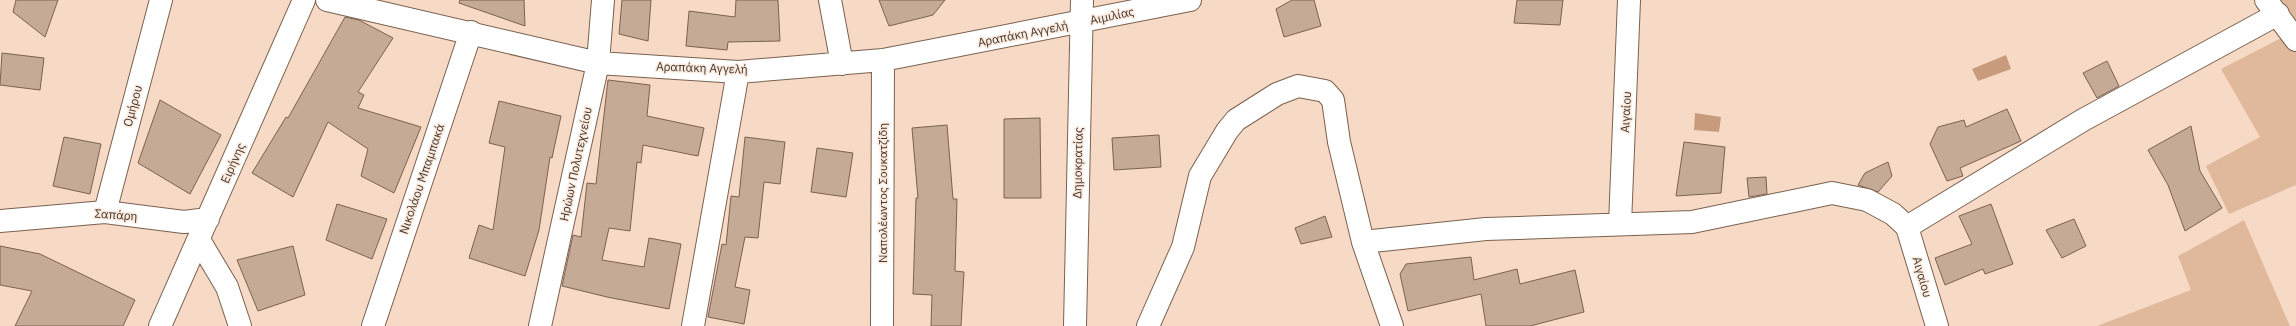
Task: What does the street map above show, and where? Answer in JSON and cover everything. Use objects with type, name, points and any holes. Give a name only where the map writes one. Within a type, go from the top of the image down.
[{"type":"street","name":"Ομήρου","points":[[105,212],[161,0]]},
{"type":"street","name":"Ειρήνης","points":[[160,326],[304,0]]},
{"type":"street","name":"Αραπάκη Αγγελή","points":[[327,0],[471,32],[598,63],[738,72],[883,60],[1081,23]]},
{"type":"street","name":"Ηρώων Πολυτεχνείου","points":[[540,326],[598,63],[603,0]]},
{"type":"street","points":[[830,0],[842,64]]},
{"type":"street","name":"Δημοκρατίας","points":[[1075,326],[1082,0]]},
{"type":"street","name":"Αιμιλίας","points":[[1081,23],[1190,0]]},
{"type":"street","name":"Αιγαίου","points":[[1620,224],[1629,0]]},
{"type":"street","points":[[1363,242],[1486,229],[1692,222],[1832,193],[1867,200],[1893,214],[1908,228],[2083,120],[2272,7],[2296,40]]},
{"type":"street","name":"Νικολάου Μπαμπακά","points":[[373,326],[471,32]]},
{"type":"street","name":"Ναπολέωντος Σουκατζίδη","points":[[882,326],[883,60]]},
{"type":"street","points":[[693,326],[738,72]]},
{"type":"street","points":[[1148,326],[1183,247],[1200,176],[1209,159],[1236,120],[1277,94],[1298,86],[1311,87],[1325,91],[1333,100],[1339,142],[1363,242],[1392,326]]},
{"type":"street","name":"Σαπάρη","points":[[0,220],[105,212],[184,222],[208,219]]},
{"type":"street","name":"Αιγαίου","points":[[1908,228],[1937,326]]},
{"type":"street","points":[[199,240],[227,287],[240,326]]},
{"type":"shaded area","points":[[2278,0],[2296,0],[2296,23]]},
{"type":"shaded area","points":[[2289,34],[2296,50],[2296,185],[2229,214],[2206,166],[2260,137],[2221,69]]},
{"type":"shaded area","points":[[2006,55],[2011,69],[1978,81],[1972,69]]},
{"type":"shaded area","points":[[1695,113],[1721,117],[1719,132],[1694,130]]},
{"type":"shaded area","points":[[2244,220],[2290,326],[2097,326],[2191,290],[2178,256]]},
{"type":"building","points":[[16,0],[58,0],[45,37],[13,12]]},
{"type":"building","points":[[460,0],[524,0],[525,26],[459,3]]},
{"type":"building","points":[[622,0],[651,0],[648,41],[619,34]]},
{"type":"building","points":[[736,0],[778,0],[780,41],[728,42],[727,50],[686,46],[689,11],[735,17]]},
{"type":"building","points":[[879,0],[945,0],[933,15],[889,26]]},
{"type":"building","points":[[1292,0],[1314,0],[1321,26],[1284,37],[1276,9]]},
{"type":"building","points":[[1517,0],[1563,0],[1560,25],[1514,23]]},
{"type":"building","points":[[345,17],[359,20],[393,38],[358,92],[364,95],[358,108],[421,127],[394,193],[361,176],[368,149],[328,122],[293,197],[252,173],[286,117],[288,118]]},
{"type":"building","points":[[2,53],[44,58],[40,90],[0,85]]},
{"type":"building","points":[[2107,61],[2119,86],[2097,98],[2083,73]]},
{"type":"building","points":[[608,80],[650,85],[647,116],[704,128],[698,156],[643,145],[641,163],[637,162],[630,231],[609,228],[602,260],[644,267],[649,238],[681,244],[669,309],[607,297],[562,286],[573,235],[581,237],[587,183],[596,184]]},
{"type":"building","points":[[160,100],[221,135],[190,194],[138,163]]},
{"type":"building","points":[[499,101],[561,116],[552,158],[550,157],[539,230],[525,276],[469,258],[479,225],[493,230],[505,147],[489,143]]},
{"type":"building","points":[[2007,109],[2021,141],[1960,168],[1963,176],[1947,181],[1930,144],[1938,127],[1964,120],[1966,127]]},
{"type":"building","points":[[1040,118],[1041,198],[1004,198],[1004,119]]},
{"type":"building","points":[[947,125],[953,199],[957,199],[955,271],[964,272],[961,326],[931,326],[932,295],[913,294],[916,198],[918,198],[912,128]]},
{"type":"building","points":[[2191,126],[2200,171],[2222,208],[2185,231],[2168,185],[2148,150]]},
{"type":"building","points":[[1159,135],[1161,167],[1114,170],[1112,138]]},
{"type":"building","points":[[64,137],[101,144],[90,194],[53,186]]},
{"type":"building","points":[[745,137],[785,142],[780,184],[764,182],[758,238],[745,237],[735,287],[750,290],[744,324],[708,317],[722,244],[726,245],[731,196],[739,197]]},
{"type":"building","points":[[1684,142],[1725,147],[1721,193],[1676,196]]},
{"type":"building","points":[[817,148],[853,153],[846,197],[811,192]]},
{"type":"building","points":[[1888,162],[1892,176],[1878,192],[1858,185],[1865,173]]},
{"type":"building","points":[[1766,177],[1767,194],[1749,197],[1747,178]]},
{"type":"building","points":[[337,204],[387,219],[372,259],[326,240]]},
{"type":"building","points":[[1991,204],[2013,264],[1985,274],[1983,269],[1945,285],[1935,258],[1972,244],[1959,216]]},
{"type":"building","points":[[1325,216],[1332,237],[1301,244],[1295,228]]},
{"type":"building","points":[[2074,219],[2086,246],[2062,258],[2046,230]]},
{"type":"building","points":[[0,246],[40,254],[135,300],[123,326],[15,326],[32,291],[0,285]]},
{"type":"building","points":[[293,246],[305,295],[258,311],[237,260]]},
{"type":"building","points":[[1471,257],[1474,280],[1517,269],[1520,284],[1575,270],[1584,312],[1530,326],[1486,326],[1481,294],[1408,311],[1400,274],[1406,264]]}]
